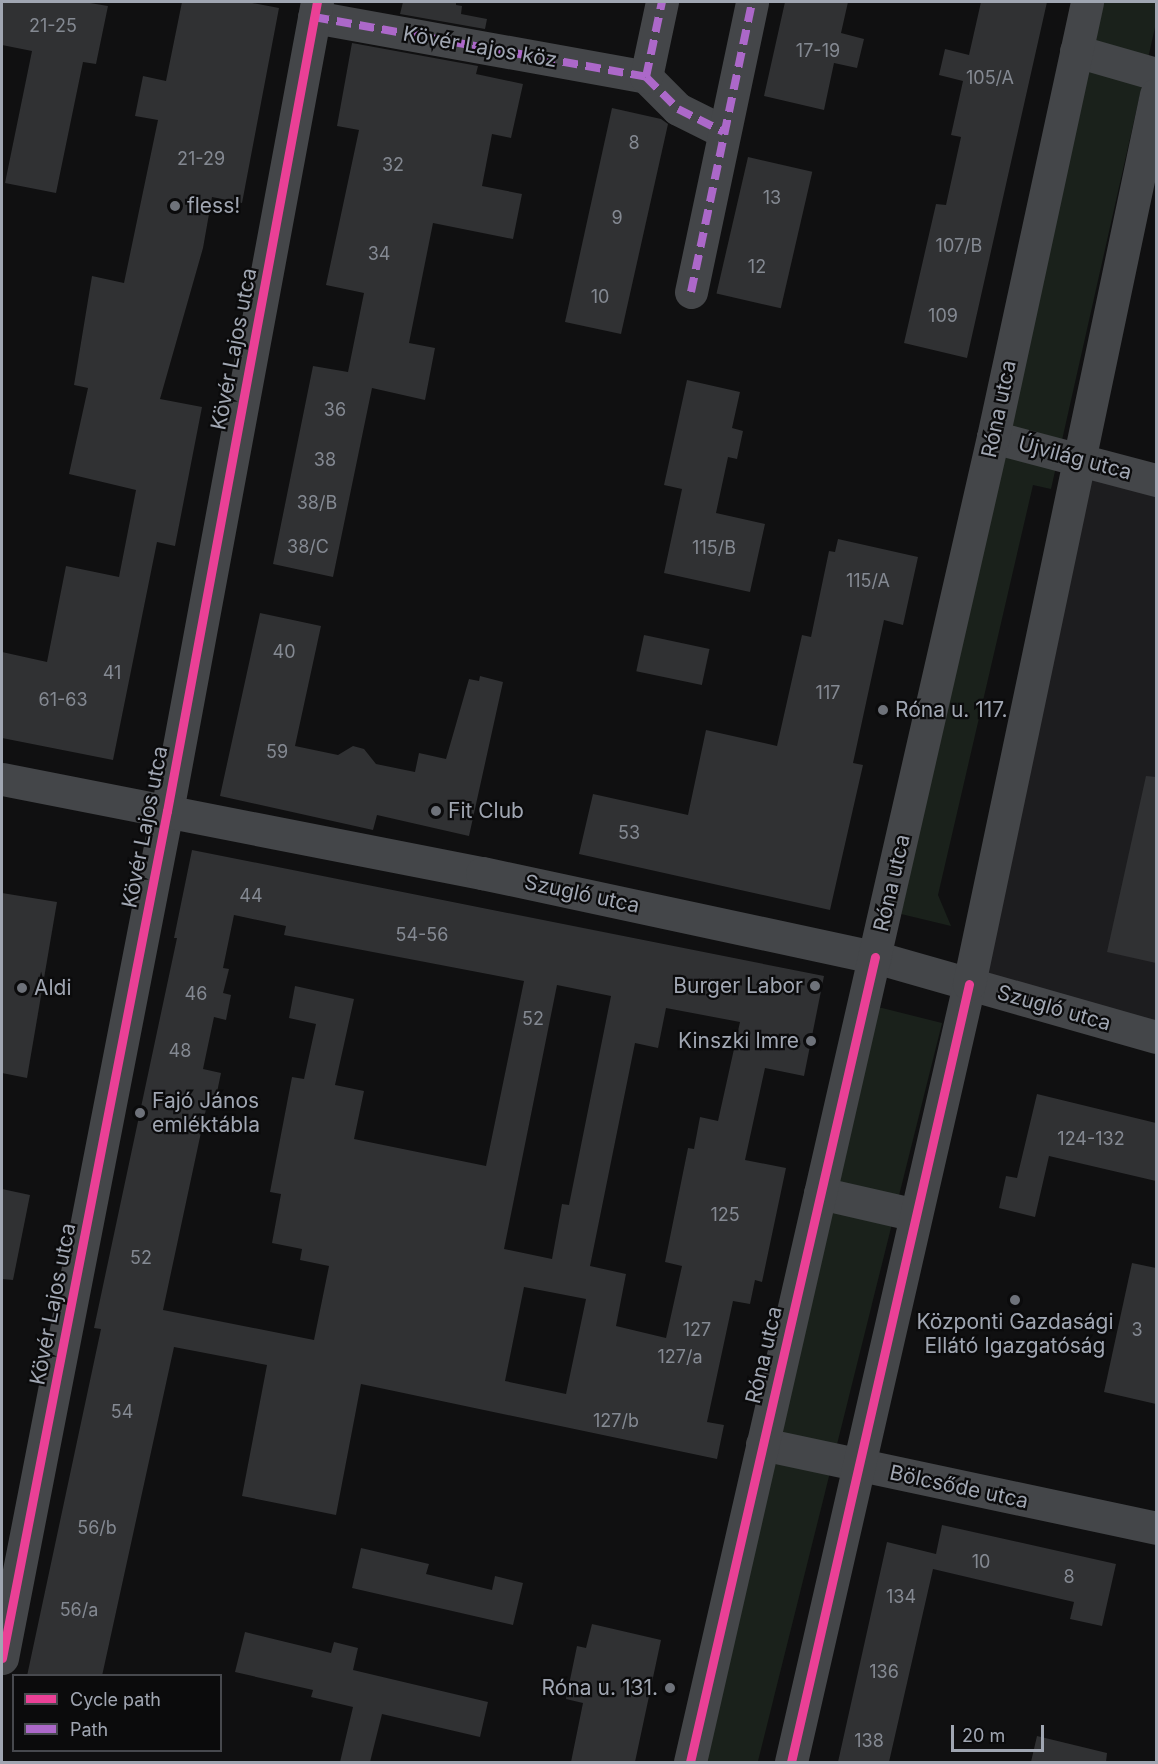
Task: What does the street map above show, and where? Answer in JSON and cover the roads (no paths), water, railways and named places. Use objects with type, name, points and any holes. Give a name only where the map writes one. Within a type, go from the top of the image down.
[{"type":"street","points":[[662,2],[646,77],[678,109],[724,132]]},
{"type":"street","points":[[691,292],[752,2]]},
{"type":"street","name":"Róna utca","points":[[690,1762],[993,436],[1087,2]]},
{"type":"street","name":"Kövér Lajos köz","points":[[316,9],[646,77]]},
{"type":"street","name":"Kövér Lajos utca","points":[[2,1658],[167,811],[316,9]]},
{"type":"street","points":[[1076,51],[1156,74]]},
{"type":"street","points":[[790,1762],[969,984],[1156,94]]},
{"type":"street","name":"Újvilág utca","points":[[993,436],[1156,480]]},
{"type":"street","name":"Szugló utca","points":[[2,779],[875,957],[1156,1037]]},
{"type":"street","points":[[820,1193],[916,1215]]},
{"type":"street","name":"Bölcsőde utca","points":[[762,1444],[1156,1528]]},
{"type":"place","name":"fless!","points":[[175,206]]},
{"type":"place","name":"Róna u. 117.","points":[[883,710]]},
{"type":"place","name":"Fit Club","points":[[436,811]]},
{"type":"place","name":"Burger Labor","points":[[815,986]]},
{"type":"place","name":"Aldi","points":[[22,988]]},
{"type":"place","name":"Kinszki Imre","points":[[811,1041]]},
{"type":"place","name":"Fajó János emléktábla","points":[[140,1113]]},
{"type":"place","name":"Központi Gazdasági Ellátó Igazgatóság","points":[[1015,1300]]},
{"type":"place","name":"Róna u. 131.","points":[[670,1688]]}]
